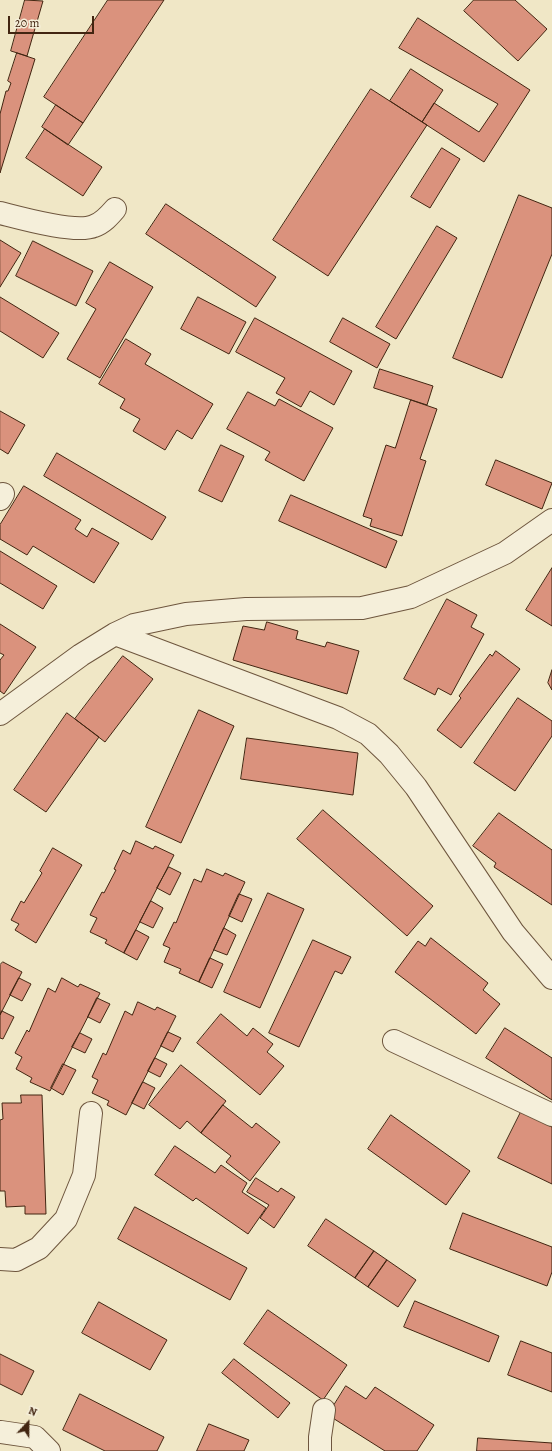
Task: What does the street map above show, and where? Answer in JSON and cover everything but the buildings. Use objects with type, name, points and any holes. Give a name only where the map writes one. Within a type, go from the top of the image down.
[{"type":"street","points":[[0,213],[75,228],[93,227],[108,217],[115,209]]},
{"type":"street","points":[[0,714],[81,655],[115,634],[134,625],[186,614],[246,609],[362,608],[411,597],[505,553],[552,520]]},
{"type":"street","points":[[115,634],[338,718],[368,734],[390,754],[416,787],[513,932],[552,978]]},
{"type":"street","points":[[394,1041],[552,1115]]},
{"type":"street","points":[[0,1259],[16,1260],[39,1248],[66,1219],[84,1175],[91,1113]]},
{"type":"street","points":[[320,1451],[320,1438],[324,1410]]},
{"type":"street","points":[[1,1432],[35,1437],[49,1451]]}]
